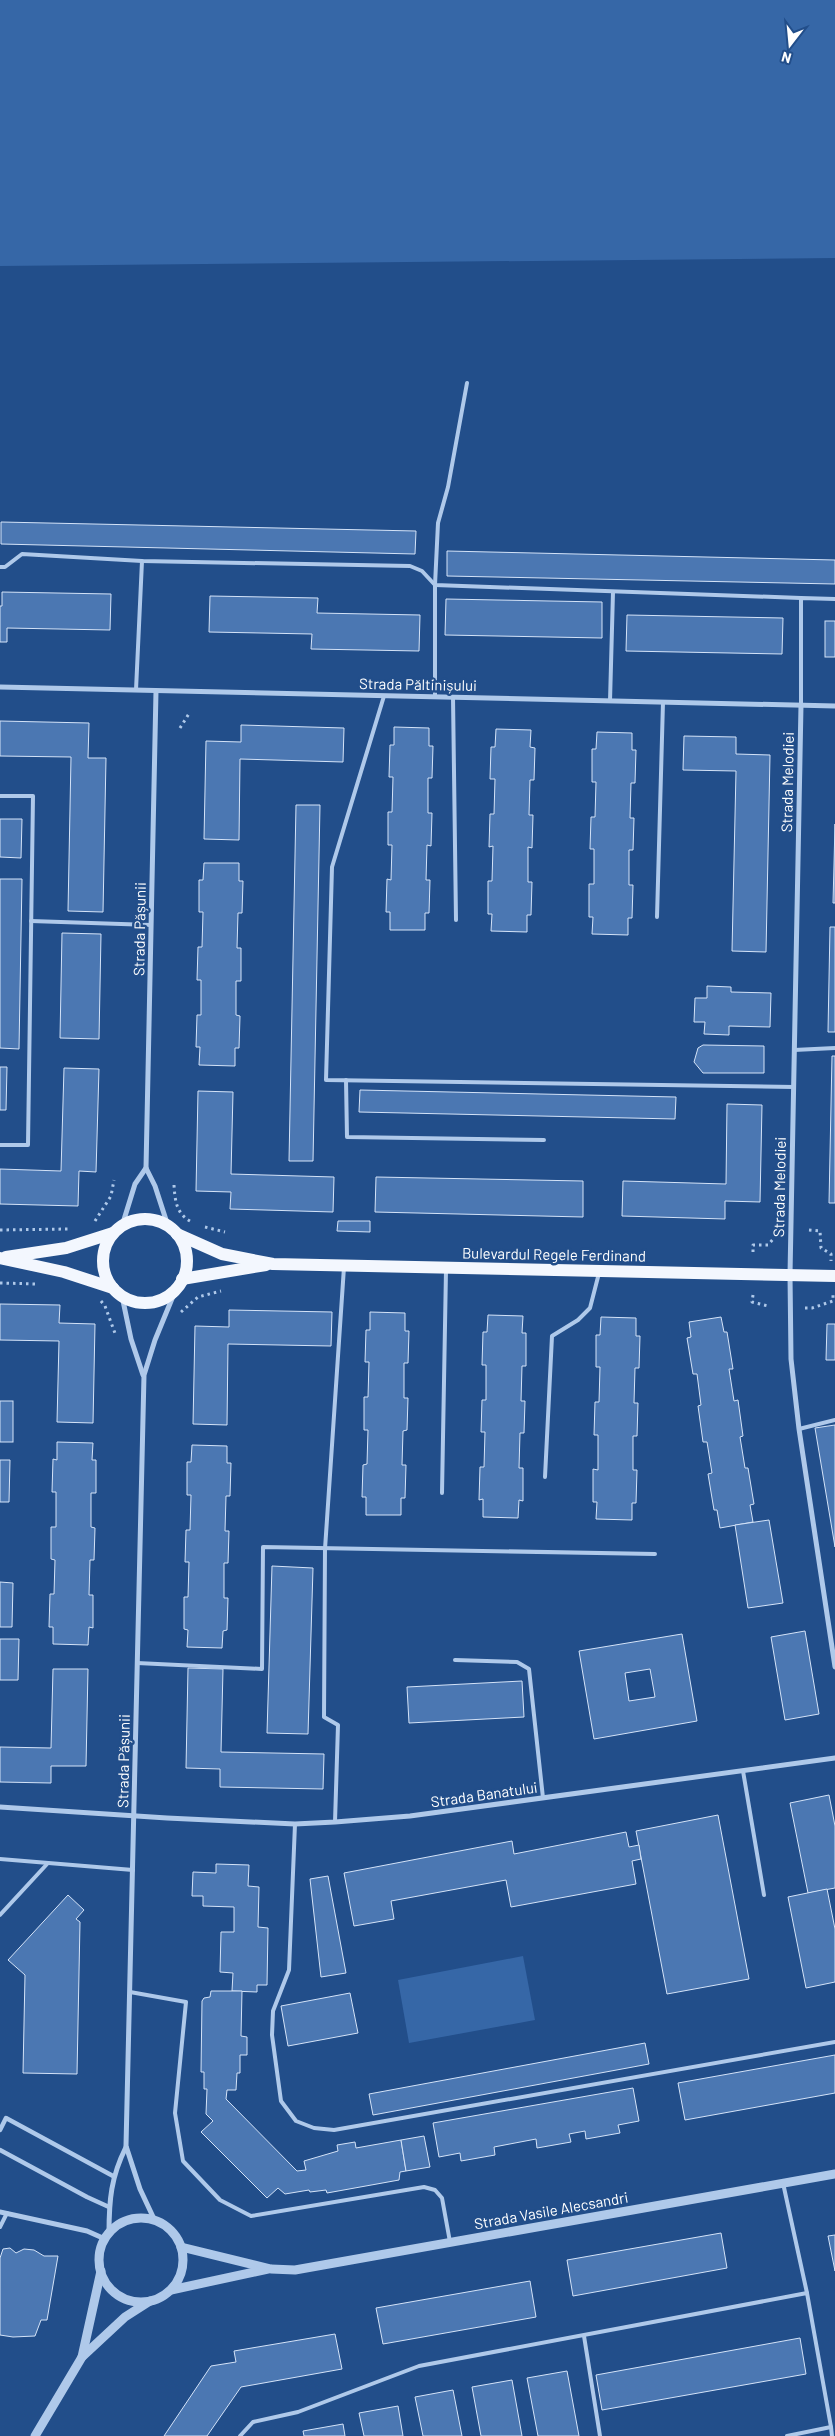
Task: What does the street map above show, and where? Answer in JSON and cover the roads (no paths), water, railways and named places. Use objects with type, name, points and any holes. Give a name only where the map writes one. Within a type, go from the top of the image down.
[{"type":"main road","points":[[145,1219],[157,1221],[172,1230],[186,1256],[186,1268],[179,1284],[161,1299],[144,1303],[64,1272],[0,1258],[66,1248],[118,1230],[133,1221],[145,1219]]},
{"type":"main road","points":[[117,1292],[105,1272],[103,1254],[107,1243],[118,1230]]},
{"type":"main road","name":"Bulevardul Regele Ferdinand","points":[[172,1230],[222,1254],[273,1264],[790,1275],[833,1271]]},
{"type":"main road","name":"Bulevardul Regele Ferdinand","points":[[179,1284],[273,1264]]},
{"type":"street","name":"Strada Păltinișului","points":[[0,687],[835,706]]},
{"type":"street","name":"Strada Pășunii","points":[[156,690],[146,1168],[172,1230]]},
{"type":"street","name":"Strada Melodiei","points":[[801,705],[790,1275],[791,1359],[799,1429],[835,1667]]},
{"type":"street","name":"Strada Pășunii","points":[[118,1230],[135,1184],[146,1168]]},
{"type":"street","name":"Strada Pășunii","points":[[155,2221],[140,2189],[126,2146],[144,1376],[155,1340],[179,1284]]},
{"type":"street","name":"Strada Pășunii","points":[[117,1292],[144,1376]]},
{"type":"street","name":"Strada Banatului","points":[[0,1807],[295,1824],[335,1822],[410,1816],[835,1758]]},
{"type":"street","points":[[0,2130],[6,2118],[113,2176]]},
{"type":"street","name":"Strada Pășunii","points":[[107,2236],[113,2176],[126,2146]]},
{"type":"street","points":[[0,2150],[87,2197],[109,2206]]},
{"type":"street","name":"Strada Vasile Alecsandri","points":[[181,2247],[271,2269],[295,2270],[835,2174]]},
{"type":"street","points":[[0,2212],[107,2236]]},
{"type":"street","points":[[35,2436],[82,2357],[126,2318],[170,2290],[182,2270],[181,2247],[175,2236],[166,2227],[155,2221],[132,2220],[121,2224],[107,2236],[100,2256],[101,2271],[82,2357]]},
{"type":"street","name":"Strada Vasile Alecsandri","points":[[170,2290],[271,2269]]},
{"type":"street","points":[[101,2271],[105,2281],[120,2296],[135,2301],[150,2301]]},
{"type":"lane","points":[[435,697],[435,586],[438,523],[448,487],[467,383]]},
{"type":"lane","points":[[0,567],[5,566],[22,554],[142,561],[410,566],[422,571],[435,586],[835,599]]},
{"type":"lane","points":[[136,690],[142,561]]},
{"type":"lane","points":[[610,701],[613,592]]},
{"type":"lane","points":[[801,598],[801,705]]},
{"type":"lane","points":[[384,696],[332,867],[326,1080],[794,1087]]},
{"type":"lane","points":[[453,697],[456,920]]},
{"type":"lane","points":[[657,918],[664,702]]},
{"type":"lane","points":[[0,796],[33,796],[28,1145],[0,1145]]},
{"type":"lane","points":[[31,921],[151,925]]},
{"type":"lane","points":[[794,1050],[835,1048]]},
{"type":"lane","points":[[346,1080],[347,1137],[544,1140]]},
{"type":"lane","points":[[335,1822],[338,1725],[324,1717],[325,1549],[344,1266]]},
{"type":"lane","points":[[442,1493],[446,1268]]},
{"type":"lane","points":[[545,1477],[552,1336],[578,1320],[590,1308],[600,1271]]},
{"type":"lane","points":[[799,1429],[835,1420]]},
{"type":"lane","points":[[137,1663],[262,1669],[263,1547],[655,1554]]},
{"type":"lane","points":[[455,1660],[517,1662],[529,1669],[543,1798]]},
{"type":"lane","points":[[743,1771],[764,1895]]},
{"type":"lane","points":[[295,1824],[289,1970],[273,2011],[272,2035],[281,2101],[296,2121],[314,2128],[334,2130],[835,2042]]},
{"type":"lane","points":[[0,1859],[133,1870]]},
{"type":"lane","points":[[0,1915],[48,1863]]},
{"type":"lane","points":[[130,1992],[186,2002],[175,2113],[184,2161],[220,2200],[251,2216],[424,2187],[436,2190],[442,2198],[450,2242]]},
{"type":"lane","points":[[783,2183],[807,2293],[832,2436]]},
{"type":"lane","points":[[0,2227],[8,2213]]},
{"type":"lane","points":[[240,2436],[253,2422],[298,2412],[419,2366],[807,2293]]},
{"type":"lane","points":[[584,2336],[600,2436]]},
{"type":"lane","points":[[787,2436],[831,2427]]}]
